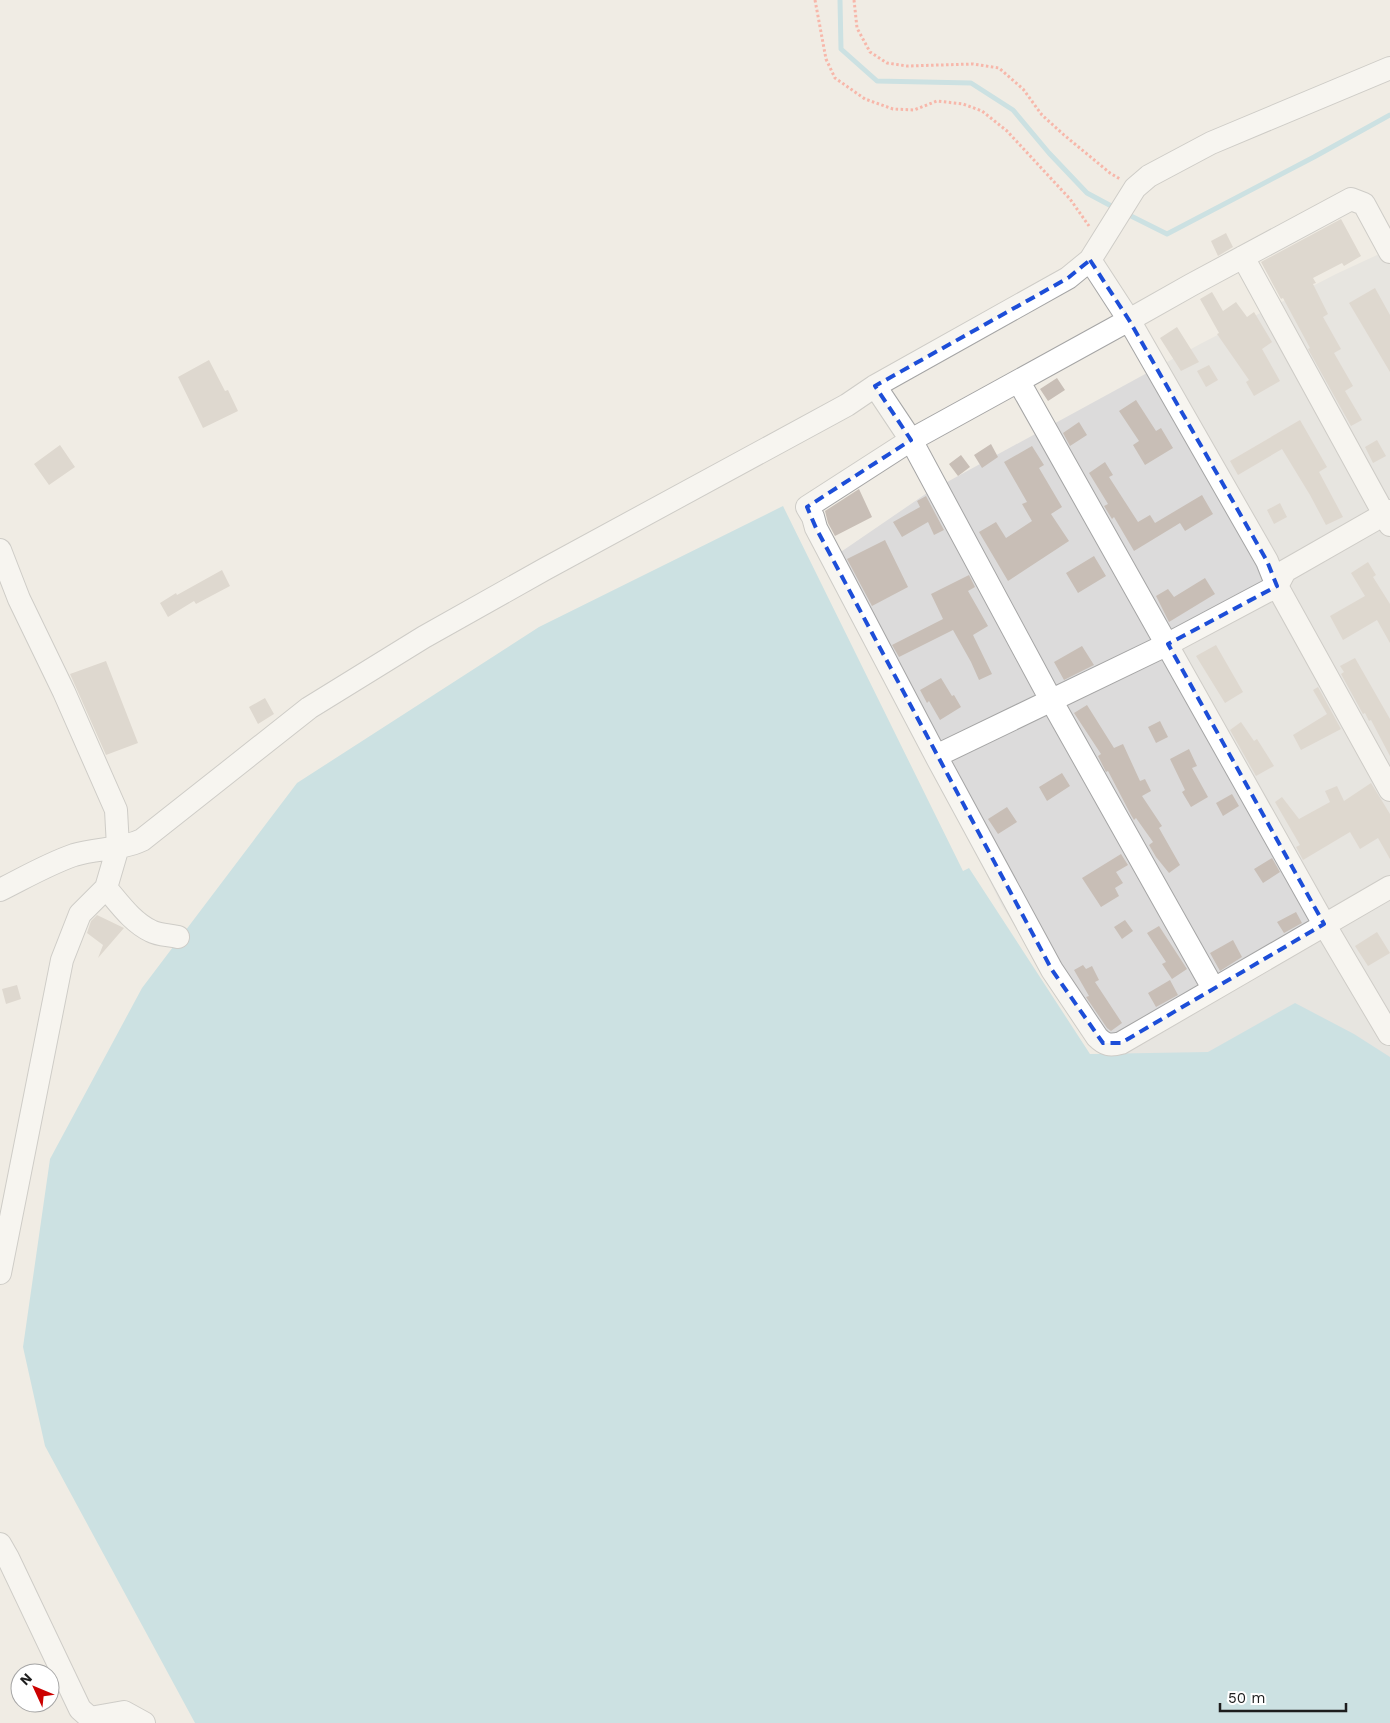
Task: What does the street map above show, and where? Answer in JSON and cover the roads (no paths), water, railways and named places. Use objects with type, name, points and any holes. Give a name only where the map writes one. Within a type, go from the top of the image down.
[{"type":"street","points":[[0,890],[48,865],[76,855],[133,844],[142,840],[309,708],[424,637],[847,405],[874,386],[1068,278],[1099,246],[1135,188],[1149,176],[1211,143],[1390,68]]},
{"type":"street","points":[[1390,252],[1364,204],[1351,199],[1190,285],[1020,382],[912,440],[807,507],[813,517],[816,528],[936,756],[1052,970],[1103,1043],[1110,1046],[1121,1042],[1390,887]]},
{"type":"street","points":[[1099,246],[1129,320],[1267,560],[1277,586],[1390,790]]},
{"type":"street","points":[[936,756],[1168,644],[1277,586],[1285,571],[1388,517],[1243,257]]},
{"type":"street","points":[[1020,382],[1324,924],[1389,1034]]},
{"type":"street","points":[[874,386],[912,440],[1051,700],[1213,988]]},
{"type":"street","points":[[0,550],[19,600],[64,692],[116,810],[118,847],[106,888],[80,914],[62,960],[0,1273]]},
{"type":"street","points":[[106,888],[126,912],[140,925],[152,932],[178,937]]},
{"type":"street","points":[[0,1544],[80,1709],[90,1718],[124,1712],[144,1723]]},
{"type":"water","points":[[783,506],[963,871],[969,868],[1090,1054],[1208,1052],[1295,1003],[1354,1034],[1390,1057],[1390,1723],[195,1723],[45,1446],[23,1347],[50,1159],[142,988],[297,783],[539,627]]},
{"type":"waterway","points":[[840,0],[841,49],[877,81],[971,83],[1013,110],[1049,153],[1087,193],[1115,208]]},
{"type":"waterway","points":[[1125,213],[1167,234],[1390,115]]}]
